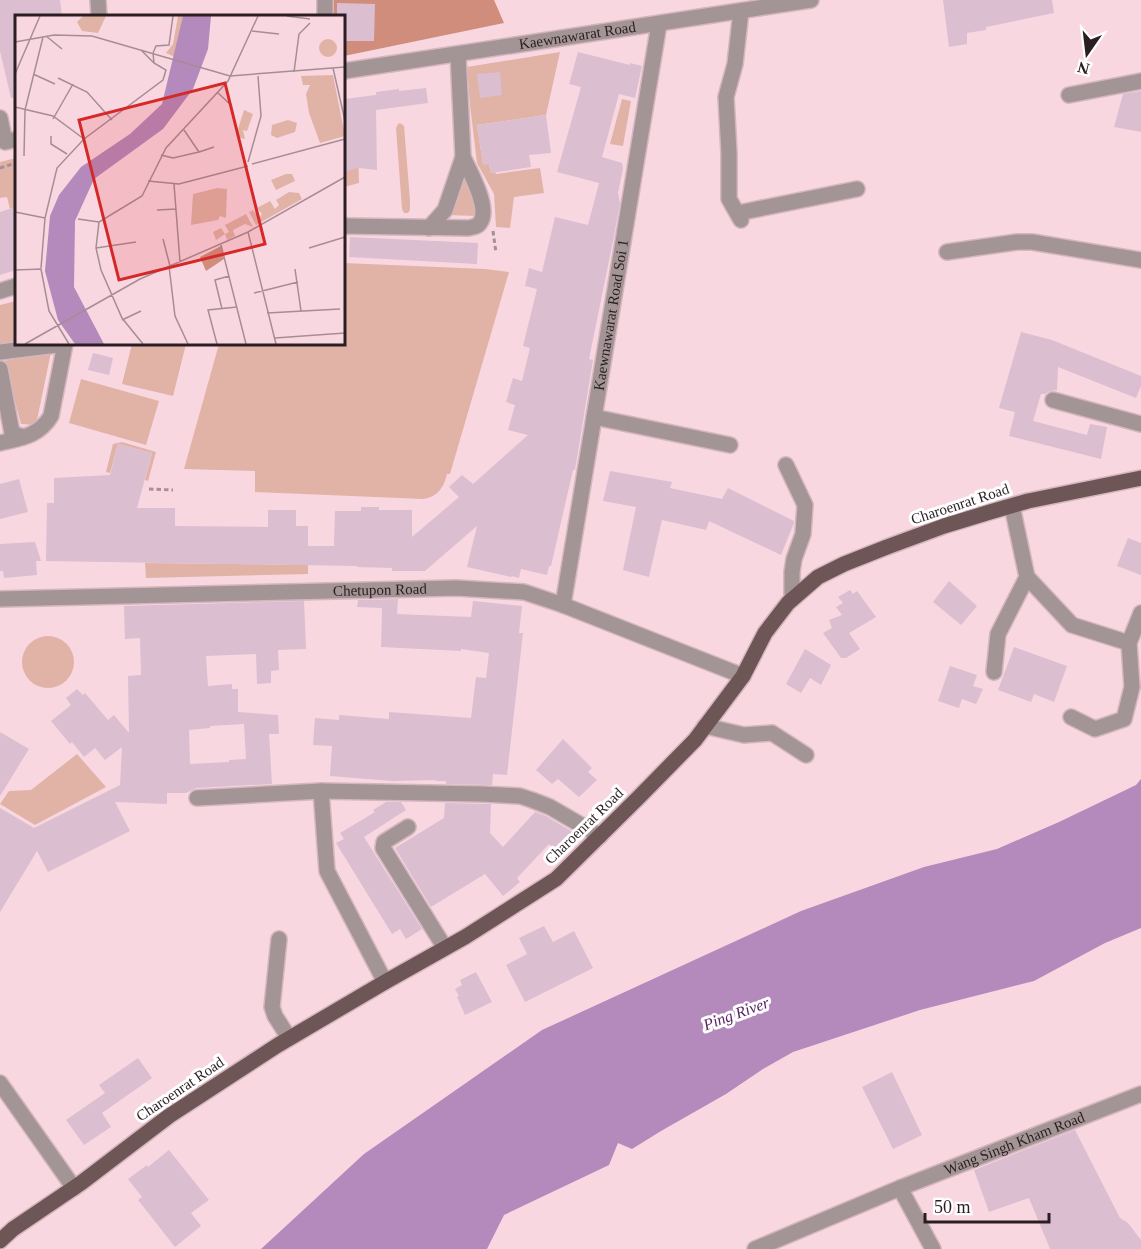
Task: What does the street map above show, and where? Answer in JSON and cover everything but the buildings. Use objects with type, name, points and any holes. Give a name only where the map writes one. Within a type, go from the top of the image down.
[{"type":"main road","name":"Charoenrat Road","points":[[0,1240],[74,1188],[169,1116],[289,1038],[465,937],[556,879],[695,740],[743,676],[765,633],[792,599],[818,577],[844,564],[944,526],[1012,506],[1141,478]]},
{"type":"street","points":[[98,0],[99,15]]},
{"type":"street","name":"Kaewnawarat Road","points":[[345,71],[659,24],[747,7],[811,0]]},
{"type":"street","points":[[747,7],[726,97],[729,199],[740,217],[857,189]]},
{"type":"street","name":"Kaewnawarat Road Soi 1","points":[[563,605],[659,24]]},
{"type":"street","points":[[345,226],[469,228],[478,224],[484,215],[482,201],[464,157],[458,54]]},
{"type":"street","points":[[1069,95],[1141,81]]},
{"type":"street","points":[[0,118],[6,142],[10,141]]},
{"type":"street","points":[[429,228],[445,210],[464,157]]},
{"type":"street","points":[[947,252],[1032,242],[1141,260]]},
{"type":"street","points":[[0,291],[15,286]]},
{"type":"street","points":[[0,352],[57,345]]},
{"type":"street","points":[[0,443],[23,437],[46,425],[51,416],[65,345]]},
{"type":"street","points":[[0,369],[12,433],[23,437]]},
{"type":"street","points":[[1053,400],[1141,424]]},
{"type":"street","points":[[594,417],[730,445]]},
{"type":"street","points":[[786,465],[805,505],[803,534],[792,572],[792,599]]},
{"type":"street","points":[[1012,506],[1027,577],[1072,625],[1129,643]]},
{"type":"street","points":[[994,672],[998,634],[1027,577]]},
{"type":"street","name":"Chetupon Road","points":[[0,599],[456,588],[524,592],[563,605],[743,676]]},
{"type":"street","points":[[1071,717],[1095,729],[1124,719],[1132,687],[1129,643],[1141,613]]},
{"type":"street","points":[[705,726],[744,735],[772,733],[806,755]]},
{"type":"street","points":[[197,798],[321,791],[520,796],[550,807],[600,836]]},
{"type":"street","points":[[321,791],[327,871],[385,982]]},
{"type":"street","points":[[408,827],[384,842],[383,848],[445,948]]},
{"type":"street","points":[[279,939],[272,1007],[289,1038]]},
{"type":"street","points":[[0,1083],[74,1188]]},
{"type":"street","name":"Wang Singh Kham Road","points":[[755,1249],[900,1188],[1140,1096]]},
{"type":"street","points":[[900,1188],[933,1249]]},
{"type":"path","points":[[0,168],[15,164]]},
{"type":"path","points":[[492,222],[496,253]]},
{"type":"path","points":[[149,489],[173,490]]},
{"type":"shaded area","points":[[331,0],[494,0],[504,23],[345,56],[345,15],[330,15]]},
{"type":"shaded area","points":[[560,52],[546,115],[477,125],[483,164],[489,164],[491,173],[540,168],[544,193],[514,197],[510,228],[496,227],[494,194],[477,163],[467,67]]},
{"type":"shaded area","points":[[622,99],[631,101],[623,146],[610,144]]},
{"type":"shaded area","points":[[357,114],[359,183],[345,187],[345,121],[352,119]]},
{"type":"shaded area","points":[[400,123],[404,126],[410,200],[408,213],[404,213],[402,209],[396,128]]},
{"type":"shaded area","points":[[15,158],[15,207],[10,209],[7,197],[0,198],[0,162]]},
{"type":"shaded area","points":[[464,170],[478,216],[446,215]]},
{"type":"shaded area","points":[[345,263],[509,272],[450,474],[447,474],[444,484],[432,496],[423,499],[255,492],[255,471],[184,469],[219,345],[345,345]]},
{"type":"shaded area","points":[[15,301],[15,341],[0,344],[0,305]]},
{"type":"shaded area","points":[[132,345],[186,345],[173,396],[122,384]]},
{"type":"shaded area","points":[[51,352],[36,425],[21,424],[4,361]]},
{"type":"shaded area","points":[[81,379],[159,401],[146,445],[69,423]]},
{"type":"shaded area","points":[[122,442],[156,452],[148,481],[145,480],[152,453],[118,444],[110,473],[106,472],[113,444]]},
{"type":"shaded area","points":[[145,563],[308,565],[308,574],[146,578]]},
{"type":"shaded area","points":[[43,636],[53,636],[67,643],[74,662],[67,681],[53,688],[43,688],[33,684],[26,677],[22,667],[22,657],[26,647],[33,640]]},
{"type":"shaded area","points":[[77,754],[106,787],[35,825],[0,804],[9,791],[31,790]]},
{"type":"water","name":"Ping River","points":[[1141,779],[1141,928],[1105,943],[1034,981],[920,1010],[793,1052],[632,1149],[618,1143],[609,1165],[504,1215],[487,1249],[261,1249],[364,1154],[542,1030],[801,911],[924,867],[997,849],[1136,785]]}]
